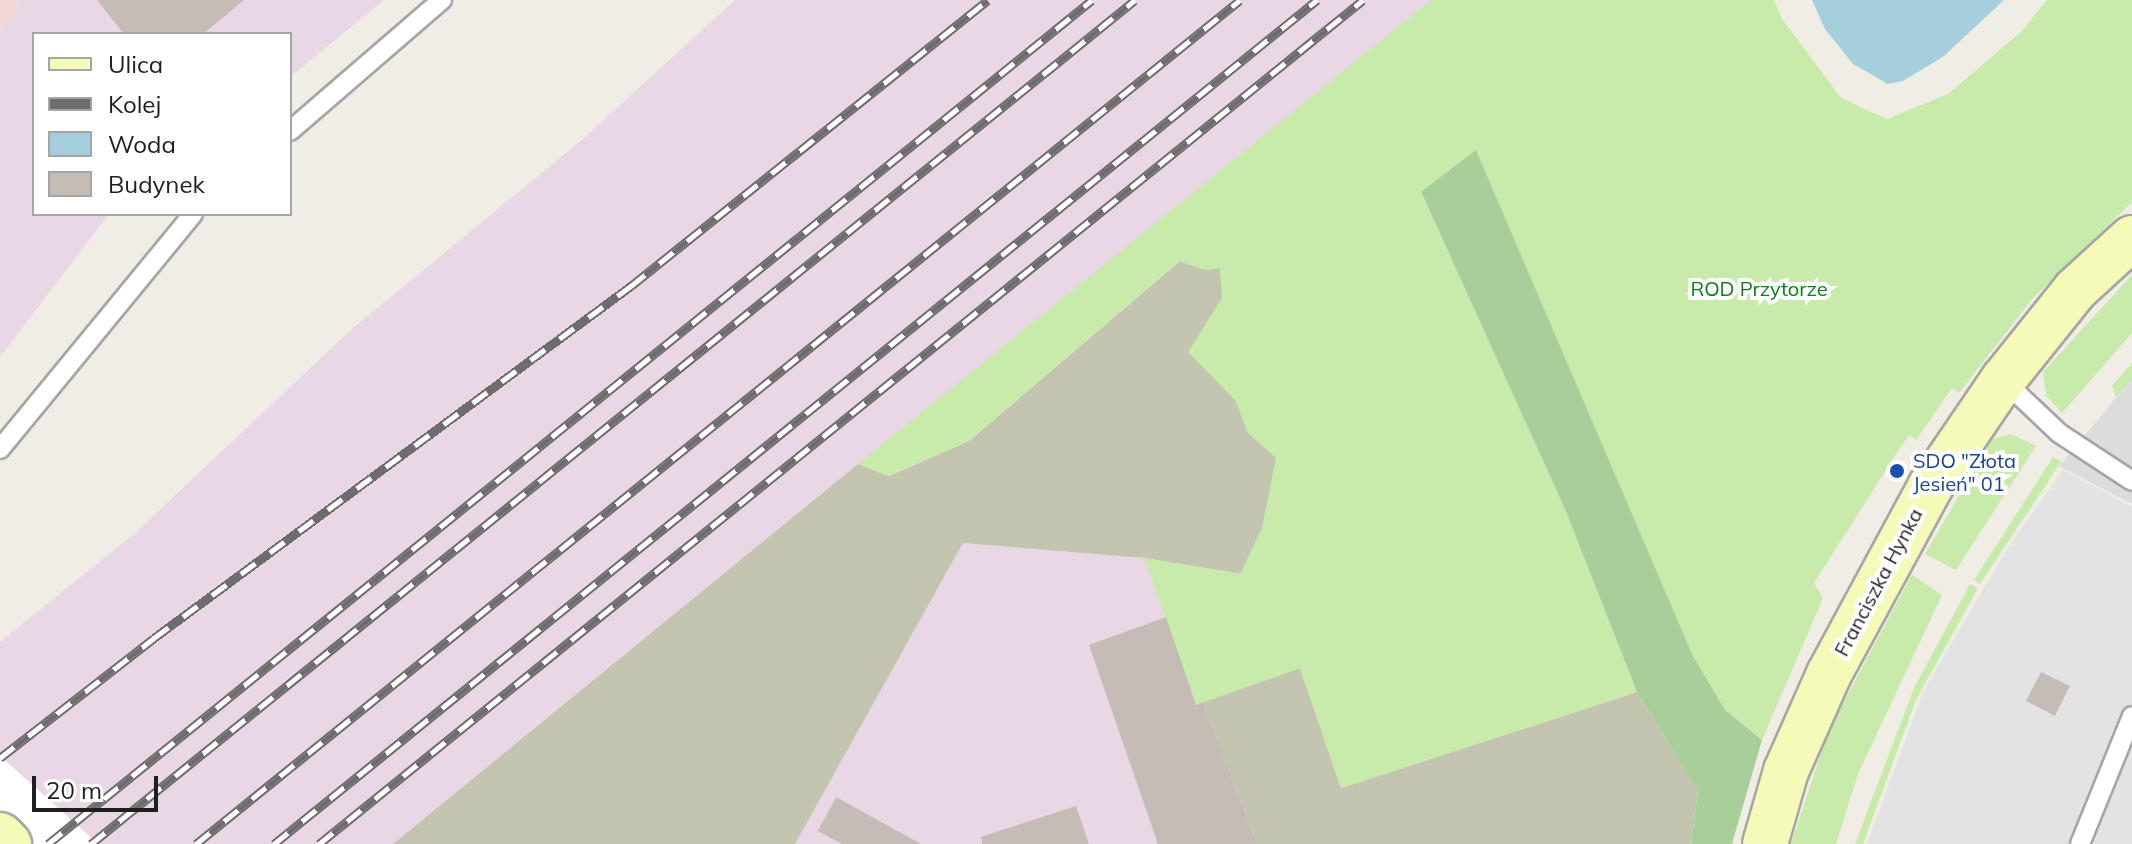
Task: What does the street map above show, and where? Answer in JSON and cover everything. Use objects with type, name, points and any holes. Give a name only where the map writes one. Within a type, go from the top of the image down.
[{"type":"street","name":"Franciszka Hynka","points":[[1765,844],[1786,771],[1829,674],[1930,487],[2003,380],[2075,290],[2132,238]]},
{"type":"street","points":[[0,835],[9,844]]},
{"type":"lane","points":[[292,129],[442,0]]},
{"type":"lane","points":[[0,449],[191,216]]},
{"type":"lane","points":[[2003,380],[2059,433],[2132,481]]},
{"type":"lane","points":[[2080,844],[2132,716]]},
{"type":"shaded area","points":[[0,0],[17,0],[16,15],[0,30]]},
{"type":"shaded area","points":[[17,0],[384,0],[292,75],[292,32],[32,32],[32,216],[107,216],[0,357],[0,30],[16,15]]},
{"type":"shaded area","points":[[735,0],[1431,0],[393,844],[0,844],[0,642],[134,534],[353,328],[583,139]]},
{"type":"shaded area","points":[[1318,143],[1326,588],[1144,558],[963,543],[795,844],[393,844],[858,464],[889,476],[969,441]]},
{"type":"shaded area","points":[[2132,379],[2132,504],[2059,466]]},
{"type":"shaded area","points":[[2063,470],[2132,507],[2132,844],[1867,844],[1924,690],[2009,546]]},
{"type":"shaded area","points":[[963,543],[1144,558],[1196,704],[1203,702],[1257,844],[795,844]]},
{"type":"shaded area","points":[[1300,668],[1341,788],[1637,692],[1698,791],[1691,844],[1257,844],[1203,702]]},
{"type":"green space","name":"ROD Przytorze","points":[[1431,0],[1774,0],[1782,19],[1841,98],[1887,119],[1948,94],[2022,31],[2047,0],[2132,0],[2132,202],[2033,298],[1959,393],[1952,388],[1916,440],[1909,435],[1900,448],[1814,583],[1823,598],[1762,740],[1725,710],[1693,656],[1476,150],[1421,193],[1565,509],[1637,692],[1341,788],[1300,668],[1196,705],[1144,558],[1240,574],[1262,528],[1276,458],[1248,433],[1235,400],[1188,352],[1222,298],[1220,268],[1204,270],[1179,261],[969,441],[888,476],[858,464]]},
{"type":"green space","points":[[1476,150],[1693,656],[1725,710],[1762,740],[1732,844],[1691,844],[1698,791],[1637,692],[1565,509],[1421,192]]},
{"type":"green space","points":[[2132,275],[2132,333],[2062,413],[2046,395],[2043,372]]},
{"type":"green space","points":[[2132,363],[2132,379],[2116,397],[2112,386]]},
{"type":"green space","points":[[2011,434],[2036,446],[1956,570],[1925,554],[1992,439]]},
{"type":"green space","points":[[2053,457],[2061,462],[1980,584],[1974,580]]},
{"type":"green space","points":[[1912,575],[1942,595],[1858,774],[1836,844],[1791,844],[1829,729]]},
{"type":"green space","points":[[1970,584],[1978,588],[1916,700],[1863,844],[1855,844],[1914,688]]},
{"type":"water","points":[[1812,0],[2004,0],[1944,56],[1903,81],[1888,84],[1853,64],[1825,29]]},
{"type":"pier","points":[[0,756],[98,844],[0,844]]},
{"type":"building","points":[[97,0],[244,0],[205,32],[122,32]]},
{"type":"building","points":[[1166,617],[1196,705],[1203,702],[1257,844],[1158,844],[1089,645]]},
{"type":"building","points":[[2041,672],[2070,686],[2055,716],[2026,701]]},
{"type":"building","points":[[836,797],[921,844],[842,844],[818,831]]},
{"type":"building","points":[[1076,806],[1089,844],[982,844],[981,837]]},
{"type":"railway","points":[[0,758],[154,638],[631,286],[988,0]]},
{"type":"railway","points":[[48,844],[1092,0]]},
{"type":"railway","points":[[91,844],[1135,0]]},
{"type":"railway","points":[[196,844],[1240,0]]},
{"type":"railway","points":[[274,844],[1317,0]]},
{"type":"railway","points":[[319,844],[1363,0]]},
{"type":"place","name":"SDO \"Złota Jesień\" 01","points":[[1897,471]]}]
